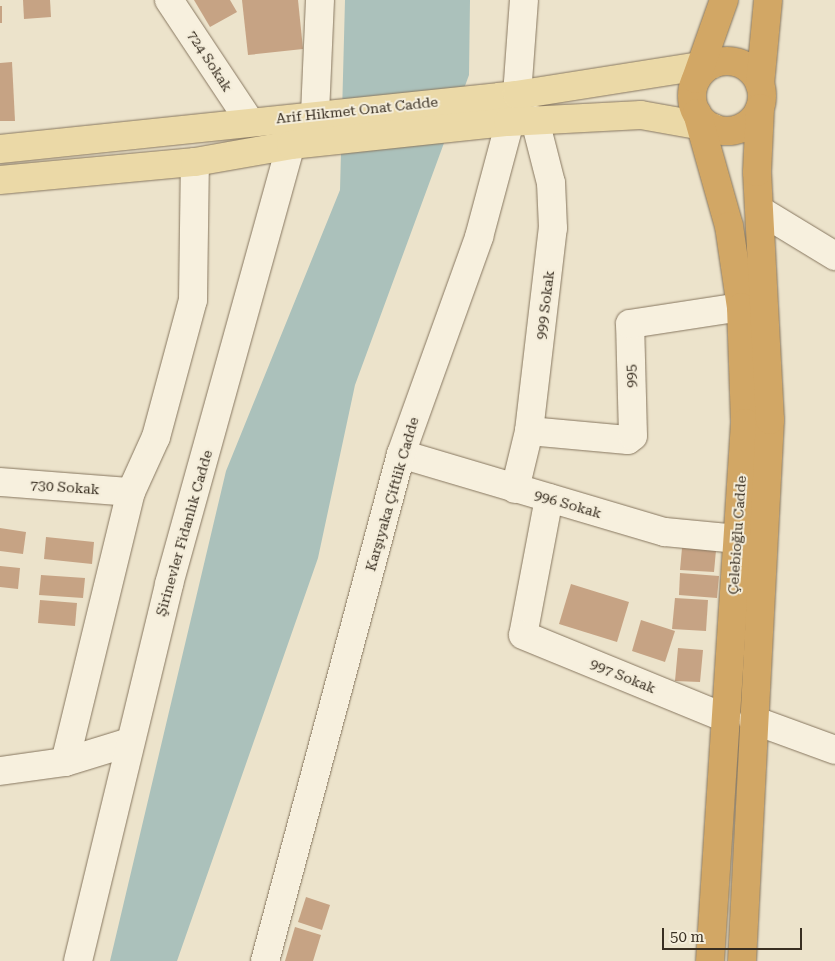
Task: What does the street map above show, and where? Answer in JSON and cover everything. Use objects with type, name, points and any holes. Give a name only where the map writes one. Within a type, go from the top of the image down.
[{"type":"highway","points":[[703,70],[746,66],[760,97],[745,126],[704,123],[692,102],[724,0]]},
{"type":"highway","name":"Çelebioğlu Cadde","points":[[742,961],[770,420],[761,212],[757,172],[760,97],[768,0]]},
{"type":"highway","name":"Çelebioğlu Cadde","points":[[704,123],[729,226],[741,307],[745,423],[738,539],[723,717],[710,961]]},
{"type":"main road","name":"Arif Hikmet Onat Cadde","points":[[0,149],[324,113],[517,94],[703,70]]},
{"type":"main road","name":"Arif Hikmet Onat Cadde","points":[[0,180],[195,162],[291,145],[510,122],[641,115],[704,123]]},
{"type":"street","name":"724 Sokak","points":[[170,0],[250,122]]},
{"type":"street","points":[[320,0],[324,113]]},
{"type":"street","name":"Karşıyaka Çiftlik Cadde","points":[[265,961],[401,454],[479,237],[510,122],[517,94],[524,0]]},
{"type":"street","name":"Şirinevler Fidanlık Cadde","points":[[78,961],[168,584],[291,145],[324,113]]},
{"type":"street","name":"999 Sokak","points":[[510,122],[551,183],[553,228],[529,431],[514,489]]},
{"type":"street","points":[[65,762],[131,492],[156,437],[192,300],[195,162]]},
{"type":"street","points":[[761,212],[835,256]]},
{"type":"street","name":"995","points":[[529,431],[628,440],[632,436],[630,324],[741,307]]},
{"type":"street","name":"996 Sokak","points":[[401,454],[514,489],[666,532],[738,539]]},
{"type":"street","name":"730 Sokak","points":[[0,482],[131,492]]},
{"type":"street","name":"997 Sokak","points":[[549,498],[522,635],[723,717]]},
{"type":"street","points":[[753,720],[835,750]]},
{"type":"street","points":[[0,771],[65,762],[130,742]]},
{"type":"water","points":[[345,0],[470,0],[469,75],[355,385],[318,558],[177,961],[110,961],[226,471],[340,190]]},
{"type":"building","points":[[23,0],[50,0],[51,17],[24,19]]},
{"type":"building","points":[[194,0],[230,0],[237,12],[210,27]]},
{"type":"building","points":[[242,0],[298,0],[303,49],[248,55]]},
{"type":"building","points":[[0,6],[2,6],[2,23],[0,23]]},
{"type":"building","points":[[12,62],[15,121],[0,121],[0,63]]},
{"type":"building","points":[[0,528],[26,532],[23,554],[0,551]]},
{"type":"building","points":[[46,537],[94,542],[92,564],[44,559]]},
{"type":"building","points":[[682,548],[716,550],[714,572],[680,570]]},
{"type":"building","points":[[0,566],[20,568],[18,589],[0,587]]},
{"type":"building","points":[[680,573],[719,576],[717,598],[679,595]]},
{"type":"building","points":[[41,575],[85,578],[83,598],[39,595]]},
{"type":"building","points":[[571,584],[629,602],[617,642],[559,624]]},
{"type":"building","points":[[675,598],[708,600],[706,631],[672,629]]},
{"type":"building","points":[[40,600],[77,603],[75,626],[38,623]]},
{"type":"building","points":[[641,620],[675,631],[665,662],[632,651]]},
{"type":"building","points":[[678,648],[703,650],[700,682],[675,681]]},
{"type":"building","points":[[306,897],[330,905],[322,930],[298,922]]},
{"type":"building","points":[[295,927],[321,935],[313,961],[285,961]]}]
